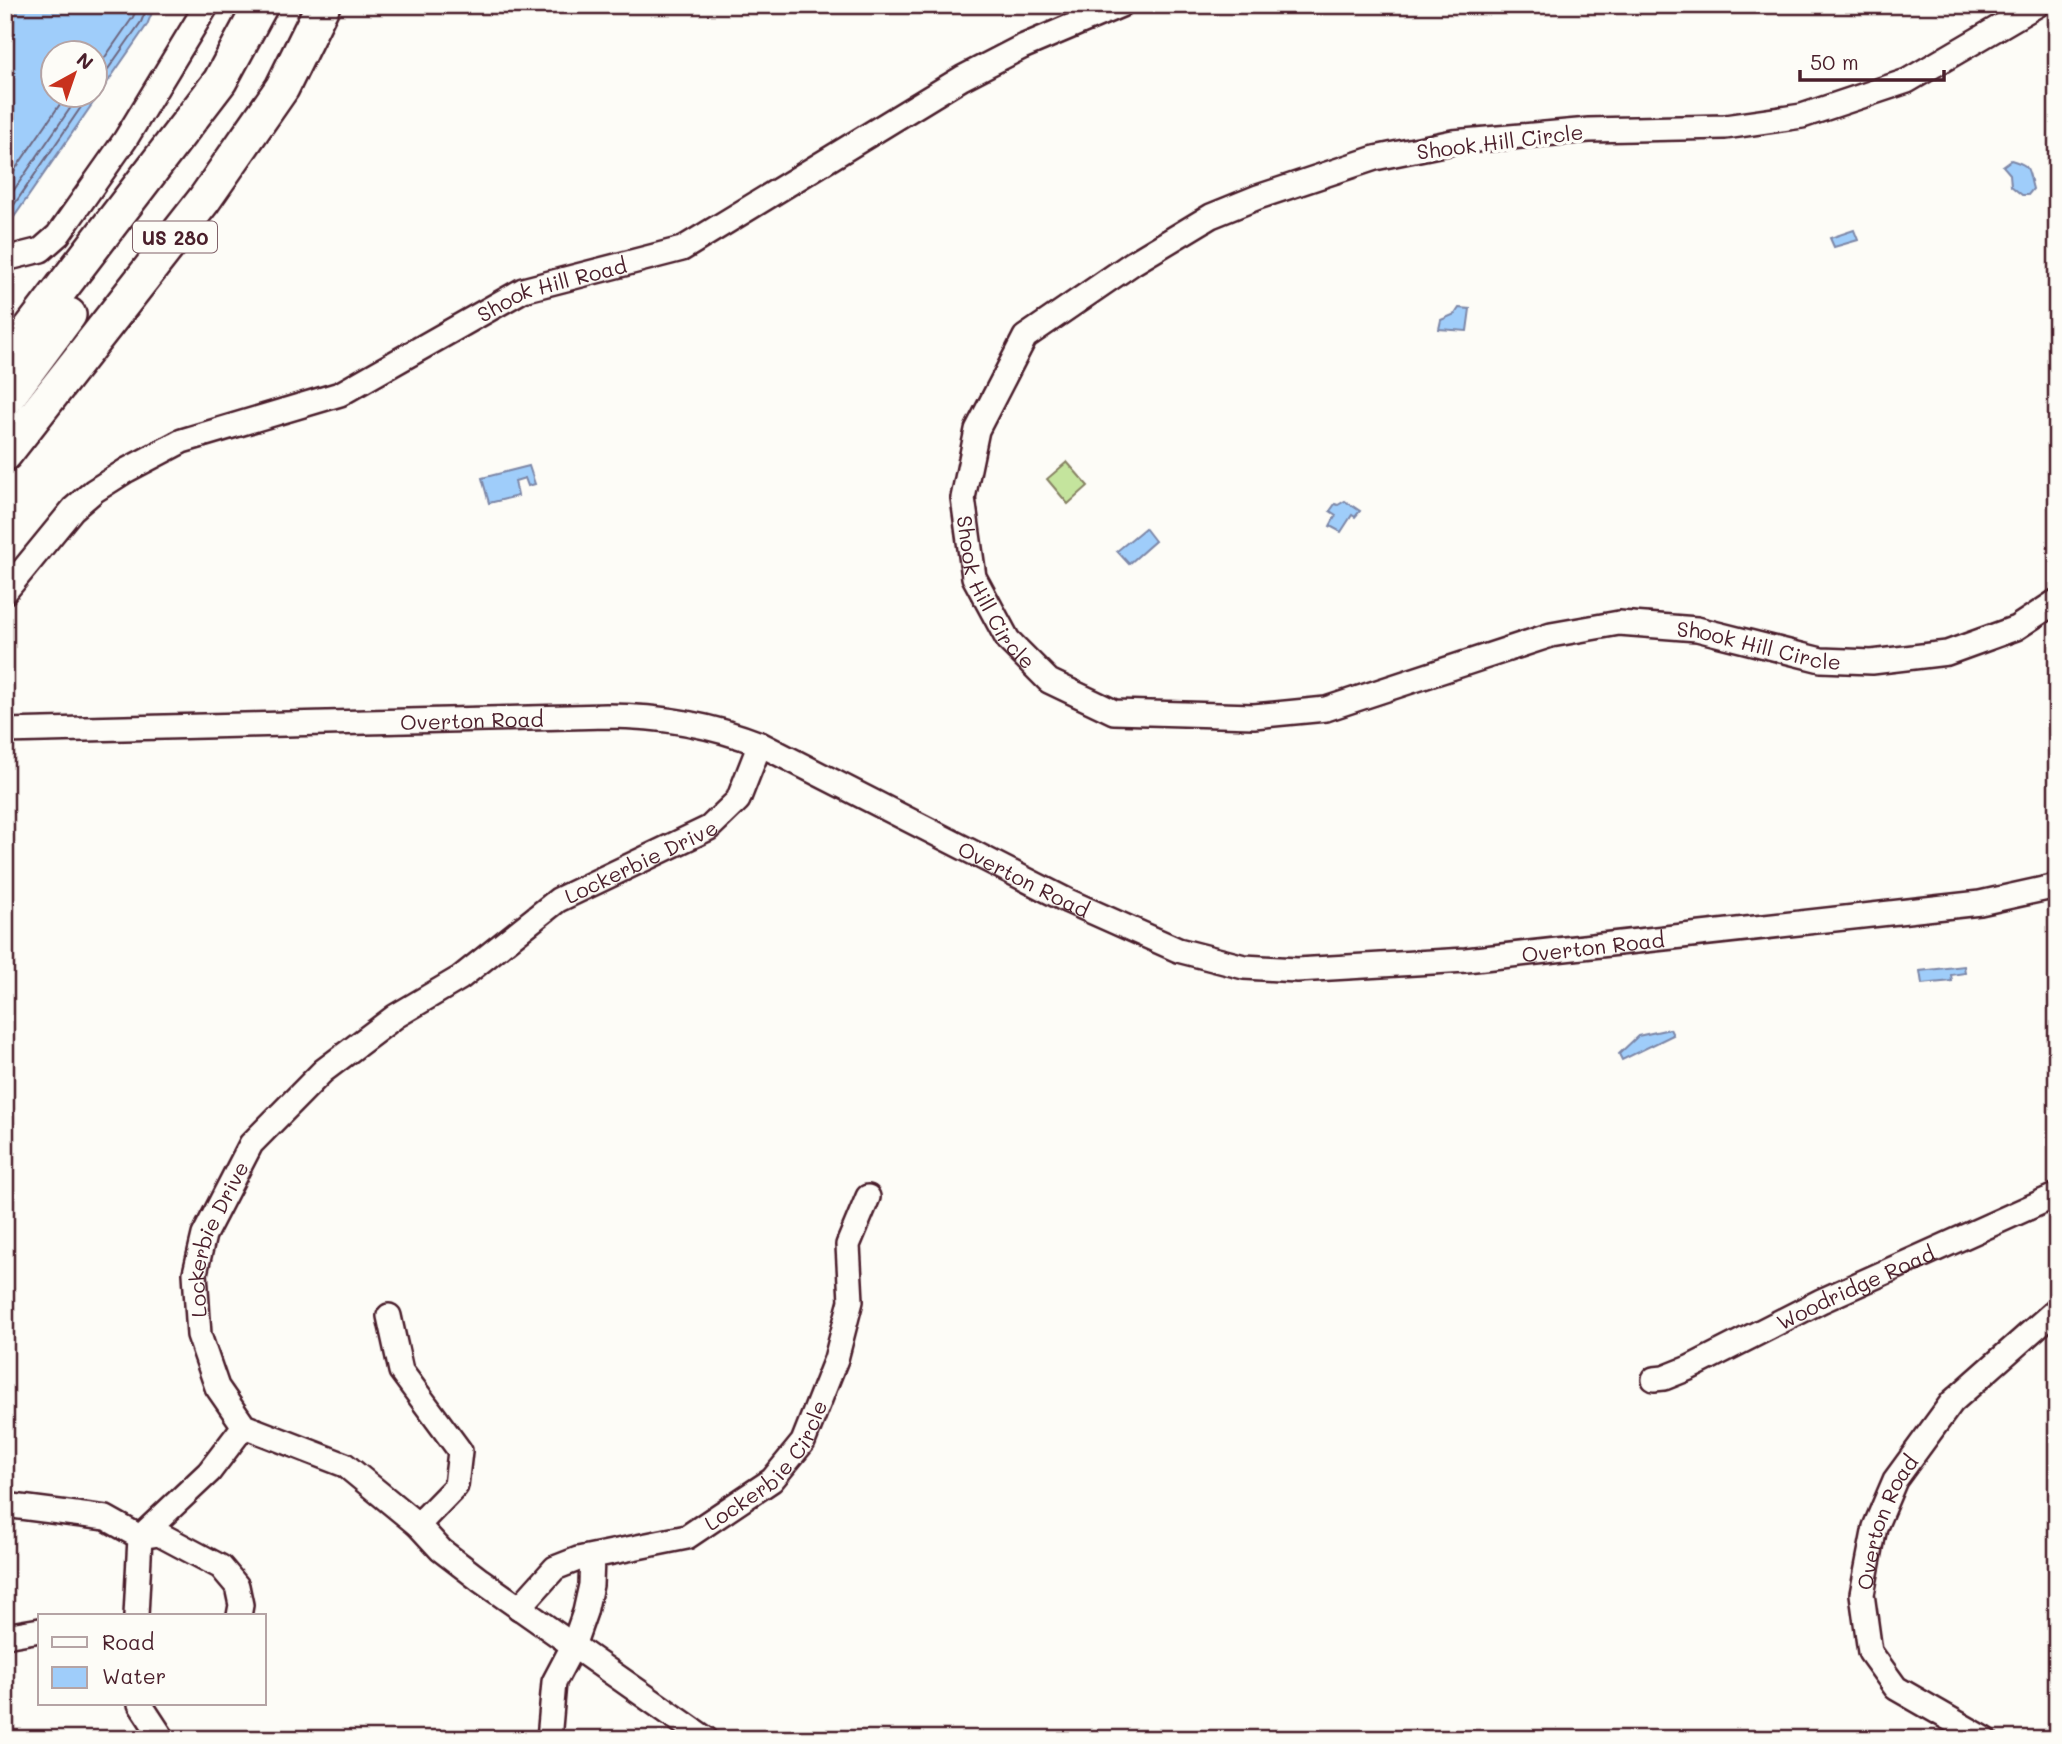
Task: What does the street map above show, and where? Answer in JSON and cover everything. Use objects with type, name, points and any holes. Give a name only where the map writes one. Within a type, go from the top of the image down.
[{"type":"highway","name":"US 280","points":[[5,362],[220,81],[261,5]]},
{"type":"highway","name":"US 280","points":[[5,454],[204,200],[282,88],[323,5]]},
{"type":"highway","points":[[5,401],[93,283],[146,205],[220,81]]},
{"type":"street","points":[[5,259],[41,250],[58,234],[125,140],[206,5]]},
{"type":"street","name":"Shook Hill Road","points":[[5,592],[74,509],[94,491],[182,441],[340,394],[523,290],[682,248],[962,78],[1022,47],[1121,5]]},
{"type":"street","name":"Shook Hill Circle","points":[[2037,5],[1907,81],[1802,116],[1726,127],[1590,130],[1453,142],[1375,158],[1258,197],[1211,216],[1133,263],[1025,337],[977,430],[963,498],[974,577],[1008,640],[1049,681],[1114,712],[1254,716],[1326,709],[1552,635],[1619,623],[1697,629],[1821,660],[1872,662],[1947,653],[2016,628],[2057,601]]},
{"type":"street","name":"Overton Road","points":[[5,732],[650,716],[709,728],[760,744],[1068,901],[1178,950],[1244,967],[1297,970],[1466,960],[1980,903],[2057,886]]},
{"type":"street","name":"Lockerbie Drive","points":[[244,1426],[217,1387],[199,1335],[195,1273],[204,1235],[251,1144],[323,1071],[396,1016],[460,978],[558,900],[709,828],[738,800],[760,744]]},
{"type":"street","name":"Woodridge Road","points":[[1654,1378],[1664,1378],[1689,1368],[1821,1301],[2057,1195]]},
{"type":"street","name":"Lockerbie Circle","points":[[519,1608],[555,1568],[592,1557],[687,1537],[772,1480],[803,1442],[839,1347],[851,1301],[848,1245],[868,1198]]},
{"type":"street","name":"Overton Road","points":[[1985,1739],[1896,1688],[1870,1652],[1862,1594],[1875,1527],[1895,1480],[1952,1402],[2057,1309]]},
{"type":"street","points":[[389,1316],[401,1371],[460,1451],[456,1486],[418,1525]]},
{"type":"street","points":[[136,1614],[140,1538],[209,1472],[244,1426],[345,1465],[418,1525],[441,1550],[706,1739]]},
{"type":"street","points":[[5,1505],[106,1518],[140,1538],[159,1534],[221,1567],[237,1586],[241,1605],[239,1614]]},
{"type":"street","points":[[549,1739],[555,1682],[573,1646],[585,1612],[591,1585],[592,1557]]},
{"type":"street","points":[[5,1636],[38,1630]]},
{"type":"street","points":[[141,1706],[163,1739]]},
{"type":"green space","points":[[1067,462],[1088,486],[1068,504],[1047,479]]},
{"type":"water","points":[[5,5],[155,5],[147,25],[108,81],[108,38],[38,38],[38,108],[90,108],[5,230]]},
{"type":"water","points":[[2011,160],[2028,169],[2033,189],[2028,195],[2022,195],[2011,186],[2010,174],[2003,166]]},
{"type":"water","points":[[1854,230],[1858,240],[1834,247],[1830,238]]},
{"type":"water","points":[[1459,308],[1470,309],[1467,331],[1439,329],[1441,320],[1455,314]]},
{"type":"water","points":[[529,466],[535,484],[528,486],[525,478],[515,481],[518,496],[489,503],[482,478]]},
{"type":"water","points":[[1345,501],[1360,511],[1355,517],[1352,515],[1341,532],[1330,526],[1336,515],[1330,511],[1335,504]]},
{"type":"water","points":[[1145,528],[1155,541],[1129,564],[1117,551]]},
{"type":"water","points":[[1964,966],[1965,973],[1951,975],[1952,981],[1922,984],[1920,971]]},
{"type":"water","points":[[1670,1029],[1673,1035],[1622,1060],[1619,1054],[1638,1036]]}]
